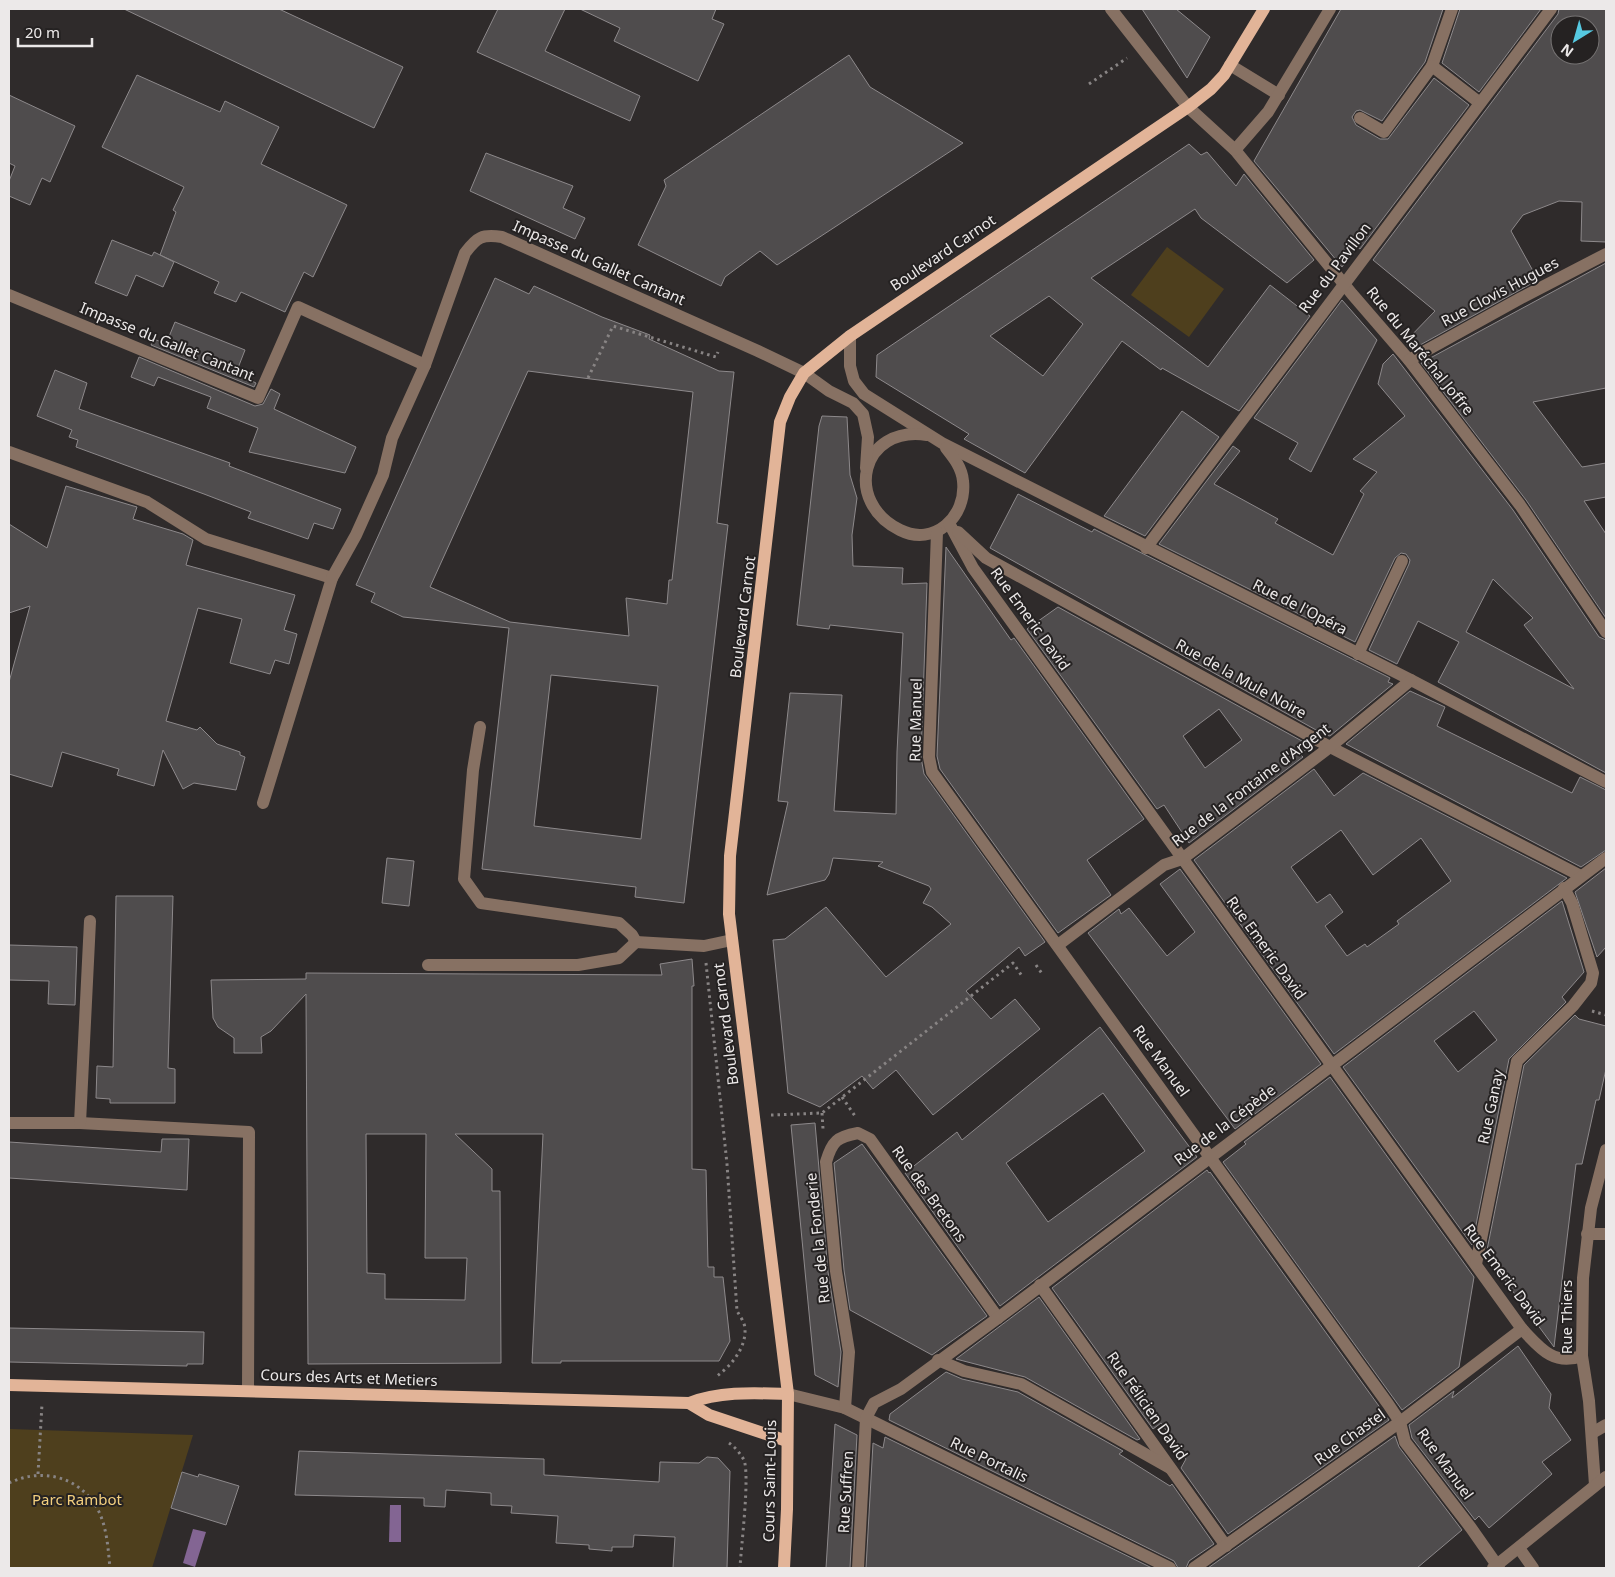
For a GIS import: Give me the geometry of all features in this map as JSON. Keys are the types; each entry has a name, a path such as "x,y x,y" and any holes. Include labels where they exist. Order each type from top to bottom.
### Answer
{"main road":[{"name":"Boulevard Carnot","path":"788,1394 729,914 730,856 780,422 790,397 804,373 850,336 1188,107 1211,89 1230,65 1264,9"},
{"name":"Cours des Arts et Metiers","path":"9,1385 688,1403 709,1396 735,1393 788,1394"},
{"name":"Cours Saint-Louis","path":"784,1568 787,1509 788,1394"},
{"name":"Cours des Arts et Metiers","path":"688,1403 709,1415 787,1441"}],"street":[{"name":"Rue du Maréchal Joffre","path":"1111,9 1188,107 1235,150 1344,284 1410,360 1520,505 1606,632"},
{"path":"1235,150 1262,122 1330,9"},
{"path":"1360,118 1384,132 1432,66 1452,9"},
{"name":"Rue du Pavillon","path":"1146,548 1551,9"},
{"path":"1230,65 1279,95"},
{"path":"1432,66 1480,103"},
{"name":"Impasse du Gallet Cantant","path":"263,803 332,578 356,535 383,475 392,438 425,365 465,253 475,239 489,235 502,237 804,373 829,391 853,403 863,414 868,438 866,468"},
{"name":"Rue Clovis Hugues","path":"1410,360 1521,298 1606,254"},
{"name":"Impasse du Gallet Cantant","path":"9,295 258,398 298,307 425,365"},
{"path":"850,336 850,366 854,381 864,394 942,443 958,464 963,481 963,498 956,515 937,532 926,535 914,535 887,522 876,511 869,496 865,480 866,468 883,443 897,436 914,433 930,436"},
{"name":"Rue de l'Opéra","path":"942,443 979,464 1411,680 1606,782"},
{"path":"9,452 147,502 206,539 332,578"},
{"name":"Rue de la Mule Noire","path":"949,523 986,558 1330,747 1581,876"},
{"name":"Rue Emeric David","path":"949,523 974,568 1330,1065 1522,1329 1543,1350 1559,1359 1570,1361 1582,1356"},
{"name":"Rue Manuel","path":"937,532 929,757 932,772 1400,1422 1405,1442 1472,1528 1496,1568"},
{"path":"1358,654 1402,560"},
{"name":"Rue de la Fontaine d'Argent","path":"1058,946 1164,865 1182,859 1330,747 1411,680"},
{"path":"480,728 473,770 464,878 481,902 619,923 632,934 636,942"},
{"name":"Rue de la Cépède","path":"866,1418 874,1403 901,1389 938,1360 998,1318 1040,1284 1606,858"},
{"name":"Rue Ganay","path":"1476,1264 1517,1061 1572,1008 1590,983 1593,973 1572,903 1564,888"},
{"path":"80,1123 90,920"},
{"path":"428,965 578,965 619,958 636,942 704,946 732,940"},
{"path":"9,1124 80,1123 249,1132 248,1391"},
{"name":"Rue des Bretons","path":"826,1162 830,1147 841,1136 858,1133 870,1139 998,1318"},
{"name":"Rue Thiers","path":"1595,1485 1592,1433 1582,1356 1583,1278 1587,1234 1606,1150"},
{"name":"Rue de la Fonderie","path":"826,1162 836,1271 849,1352 845,1408"},
{"path":"1587,1234 1606,1234"},
{"name":"Rue Félicien David","path":"1040,1284 1226,1546"},
{"name":"Rue Chastel","path":"1194,1568 1400,1422 1522,1329"},
{"path":"938,1360 964,1371 1021,1384 1144,1456 1172,1469"},
{"name":"Rue Portalis","path":"788,1394 845,1408 1170,1568"},
{"name":"Rue Suffren","path":"858,1568 866,1418"},
{"path":"1592,1433 1606,1425"},
{"path":"1496,1568 1606,1477"},
{"path":"1519,1548 1533,1568"}],"path":[{"path":"1089,84 1142,48"},
{"path":"588,378 613,326 716,357 723,337"},
{"path":"704,946 727,1164 738,1311 745,1327 744,1338 734,1360 710,1381"},
{"path":"785,1115 822,1113 1013,963 1022,976"},
{"path":"1036,965 1043,975"},
{"path":"38,1474 43,1386"},
{"path":"725,1440 737,1449 744,1461 746,1478 740,1568"},
{"path":"9,1483 38,1474 65,1479 80,1490 96,1507 107,1536 110,1568"}],"green space":[{"path":"1167,247 1224,289 1189,337 1131,295"},
{"name":"Parc Rambot","path":"9,1429 193,1435 152,1568 9,1568"}],"shaded area":[{"path":"390,1505 401,1505 401,1542 389,1542"},
{"path":"193,1529 206,1532 195,1567 183,1563"}],"building":[{"path":"124,9 279,9 403,67 374,128"},
{"path":"498,9 565,9 545,51 640,96 630,121 477,52"},
{"path":"580,9 716,9 712,19 724,24 698,81 614,41 620,28"},
{"path":"1142,9 1176,9 1210,37 1187,78"},
{"path":"1341,9 1443,9 1425,62 1382,121 1360,110 1356,111 1352,117 1356,125 1380,139 1388,139 1434,78 1469,105 1360,249 1357,247 1342,267 1254,161"},
{"path":"1460,9 1541,9 1479,92 1442,63"},
{"path":"1559,9 1606,9 1606,242 1581,241 1582,202 1559,201 1523,215 1511,231 1538,280 1411,350 1405,342 1435,311 1373,260 1550,25 1550,65 1600,65 1600,15 1557,15"},
{"path":"849,55 870,87 963,143 777,265 760,251 725,277 721,286 638,245 666,186 664,180"},
{"path":"137,75 220,112 225,101 279,127 261,164 347,205 313,277 304,272 285,312 241,292 236,302 214,293 219,282 160,255 176,212 173,210 184,187 102,147"},
{"path":"9,95 75,126 50,182 42,178 30,205 9,196 9,181 15,166 9,163"},
{"path":"1189,144 1201,155 1207,152 1236,186 1244,174 1314,260 1287,283 1201,218 1195,209 1091,278 1208,367 1270,285 1310,316 1239,411 1162,368 1161,370 1122,341 1025,473 964,439 969,434 876,377 877,355","holes":["1049,296 1083,324 1043,376 990,336"]},
{"path":"486,153 573,186 563,208 585,218 575,239 470,191"},
{"path":"112,240 152,256 154,252 174,262 163,287 136,275 127,296 95,283"},
{"path":"1606,263 1606,388 1533,402 1582,467 1606,463 1606,497 1584,501 1606,534 1606,618 1526,500 1421,363"},
{"path":"495,278 529,294 534,286 602,317 650,335 649,339 719,371 734,372 717,523 728,525 684,903 635,897 636,887 482,869 509,628 403,617 371,602 375,593 356,585","holes":["528,371 693,392 672,580 669,580 667,604 626,598 629,636 510,622 430,587","551,675 658,686 641,839 534,826"]},
{"path":"1342,300 1377,340 1311,472 1289,459 1298,443 1254,418"},
{"path":"175,322 245,350 236,373 256,383 254,387 151,345 154,339 166,344"},
{"path":"1393,354 1513,510 1599,637 1606,640 1606,773 1438,682 1459,642 1418,621 1397,664 1369,650 1409,564 1410,560 1406,554 1401,553 1395,558 1355,642 1159,544 1233,446 1240,451 1214,484 1278,519 1275,523 1333,555 1364,494 1360,491 1377,472 1353,459 1405,416 1378,384 1383,364","holes":["1493,579 1533,618 1524,625 1574,689 1466,632"]},
{"path":"139,357 255,406 263,404 271,389 280,394 274,409 356,447 345,473 249,452 258,428 207,408 211,397 158,377 154,386 131,377"},
{"path":"55,370 87,383 79,409 230,463 229,466 341,509 333,529 314,523 308,539 248,518 251,512 76,447 78,440 69,437 72,430 37,416"},
{"path":"1182,411 1219,437 1145,536 1104,516"},
{"path":"822,416 847,417 850,475 857,498 852,535 853,566 903,568 902,584 927,583 921,757 924,774 1045,942 1025,956 1019,947 966,991 991,1019 1015,999 1040,1029 933,1115 896,1070 873,1089 862,1076 820,1107 788,1093 773,940 785,939 826,907 886,977 951,924 932,907 923,903 931,889 929,886 878,866 883,862 833,858 829,874 825,880 767,895 788,802 778,801 790,693 842,695 834,811 896,814 903,633 830,625 829,629 797,625 819,426"},
{"path":"66,486 137,507 133,519 183,534 193,540 186,565 295,595 284,630 297,634 289,664 275,660 270,674 230,663 242,619 198,608 166,721 197,730 200,727 217,744 240,752 240,755 245,757 236,790 194,783 183,789 163,750 154,786 117,775 119,769 62,752 52,787 9,774 9,682 30,606 9,613 9,524 47,548"},
{"path":"1018,494 1092,532 1094,529 1390,678 1388,682 1393,684 1330,736 1325,735 990,548"},
{"path":"946,547 1011,640 1014,638 1144,819 1087,860 1111,895 1058,933 940,769 937,756"},
{"path":"1058,607 1311,746 1300,754 1303,757 1189,843 1164,805 1157,809 1027,629","holes":["1219,709 1242,740 1205,768 1183,736"]},
{"path":"1410,691 1445,707 1437,726 1572,793 1580,777 1606,790 1606,850 1581,867 1346,744"},
{"path":"1314,769 1334,796 1363,773 1567,878 1334,1054 1194,860","holes":["1341,830 1373,875 1421,838 1451,881 1397,921 1399,924 1367,947 1365,944 1347,956 1325,926 1343,912 1330,894 1317,903 1291,867"]},
{"path":"387,858 414,861 409,906 382,903"},
{"path":"1606,868 1606,947 1597,957 1575,892"},
{"path":"1180,869 1321,1064 1235,1129 1088,933 1119,909 1121,914 1129,908 1167,956 1195,932 1160,884"},
{"path":"116,896 173,896 168,1068 175,1069 175,1103 110,1103 110,1099 96,1098 97,1066 113,1067"},
{"path":"1562,901 1584,972 1562,997 1566,1002 1509,1059 1472,1245 1343,1067","holes":["1474,1011 1497,1040 1458,1072 1434,1041"]},
{"path":"9,945 77,947 75,1005 48,1004 49,981 9,980"},
{"path":"692,959 694,986 692,986 692,1169 706,1170 708,1267 714,1267 714,1277 723,1277 730,1341 719,1361 561,1361 561,1363 532,1363 543,1134 455,1134 492,1169 492,1191 500,1191 501,1363 308,1364 306,994 271,1031 261,1037 262,1053 234,1053 234,1038 218,1027 213,1018 211,980 306,979 306,973 662,975 660,964","holes":["366,1134 426,1134 425,1258 467,1258 465,1300 385,1299 385,1274 367,1273"]},
{"path":"1575,1015 1579,1019 1606,1026 1606,1069 1599,1100 1596,1100 1582,1164 1576,1164 1554,1347 1486,1255 1524,1065"},
{"path":"1100,1027 1197,1157 1000,1306 905,1173 957,1132 962,1140","holes":["1103,1093 1145,1151 1048,1222 1006,1163"]},
{"path":"1330,1077 1474,1277 1459,1367 1402,1410 1223,1162 1246,1144 1244,1142"},
{"path":"815,1123 828,1272 841,1352 838,1387 815,1375 791,1125"},
{"path":"162,1139 189,1139 187,1190 9,1178 9,1142 161,1152"},
{"path":"862,1144 987,1316 932,1355 850,1310 844,1270 834,1163"},
{"path":"1207,1170 1389,1420 1228,1534 1181,1468 1186,1459 1161,1423 1153,1429 1052,1288"},
{"path":"1039,1297 1140,1439 1137,1440 1025,1377 956,1359"},
{"path":"9,1328 204,1332 203,1364 187,1364 187,1366 9,1362"},
{"path":"1518,1346 1551,1394 1549,1408 1571,1440 1542,1462 1552,1474 1489,1528 1479,1516 1475,1520 1412,1438 1409,1425 1454,1391 1452,1398"},
{"path":"946,1372 962,1379 1018,1392 1123,1451 1119,1454 1170,1486 1172,1484 1214,1544 1189,1561 1186,1568 1178,1568 1174,1561 889,1420 890,1414"},
{"path":"835,1424 857,1435 850,1568 826,1568"},
{"path":"1395,1436 1399,1447 1462,1530 1417,1568 1208,1568"},
{"path":"885,1437 1152,1568 866,1568 873,1443 883,1448"},
{"path":"299,1451 544,1459 544,1475 659,1482 660,1462 699,1463 707,1457 718,1458 730,1471 727,1568 673,1568 675,1537 634,1535 633,1547 612,1547 612,1551 589,1549 589,1545 556,1543 558,1516 511,1513 512,1506 491,1505 491,1493 446,1490 445,1507 424,1506 424,1498 295,1495"},
{"path":"182,1472 198,1477 199,1474 239,1486 226,1525 171,1508"}]}
